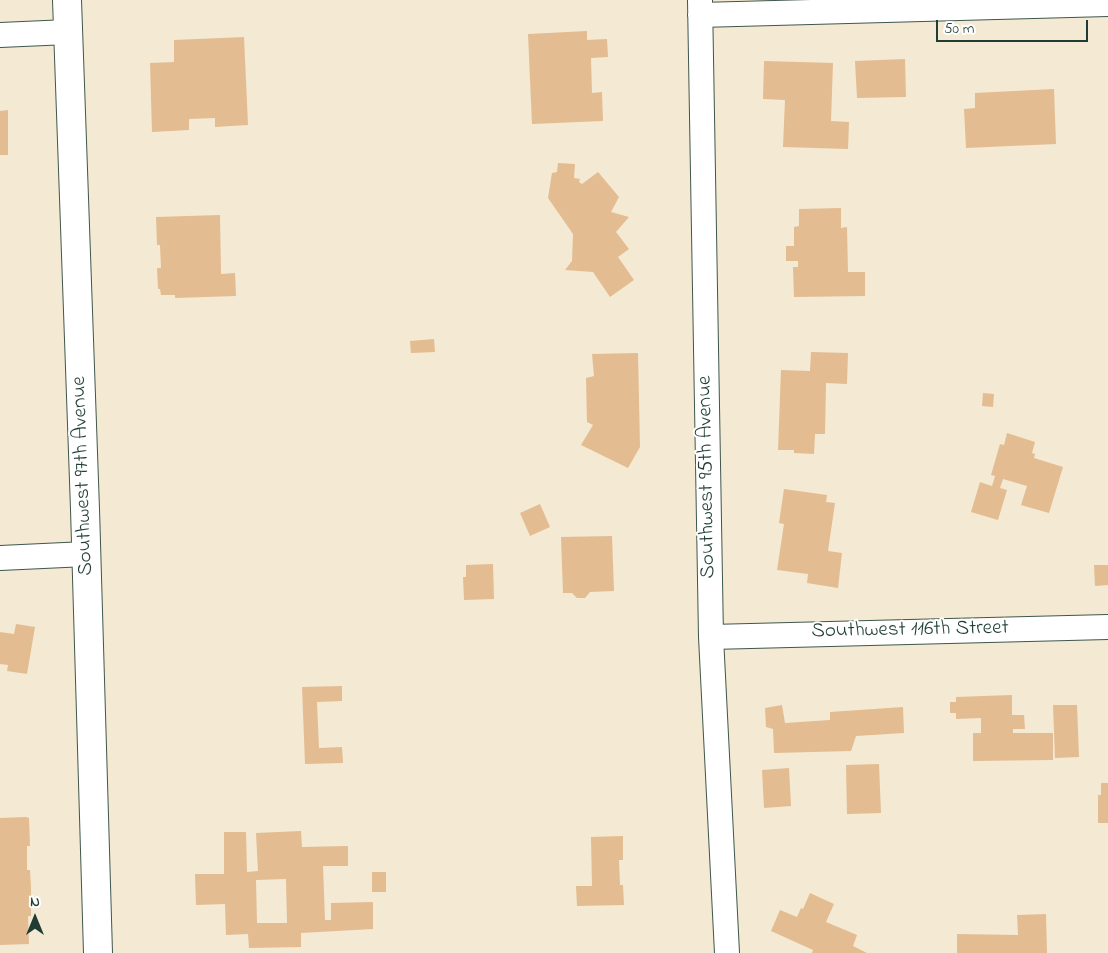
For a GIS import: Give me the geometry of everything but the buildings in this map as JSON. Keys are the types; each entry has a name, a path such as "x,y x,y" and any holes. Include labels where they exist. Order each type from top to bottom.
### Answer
{"street":[{"name":"Southwest 97th Avenue","path":"67,0 98,953"},
{"path":"700,7 1108,4"},
{"name":"Southwest 95th Avenue","path":"700,7 711,637 728,953"},
{"path":"0,35 68,32"},
{"path":"0,558 86,554"},
{"name":"Southwest 116th Street","path":"711,637 1108,627"}]}
